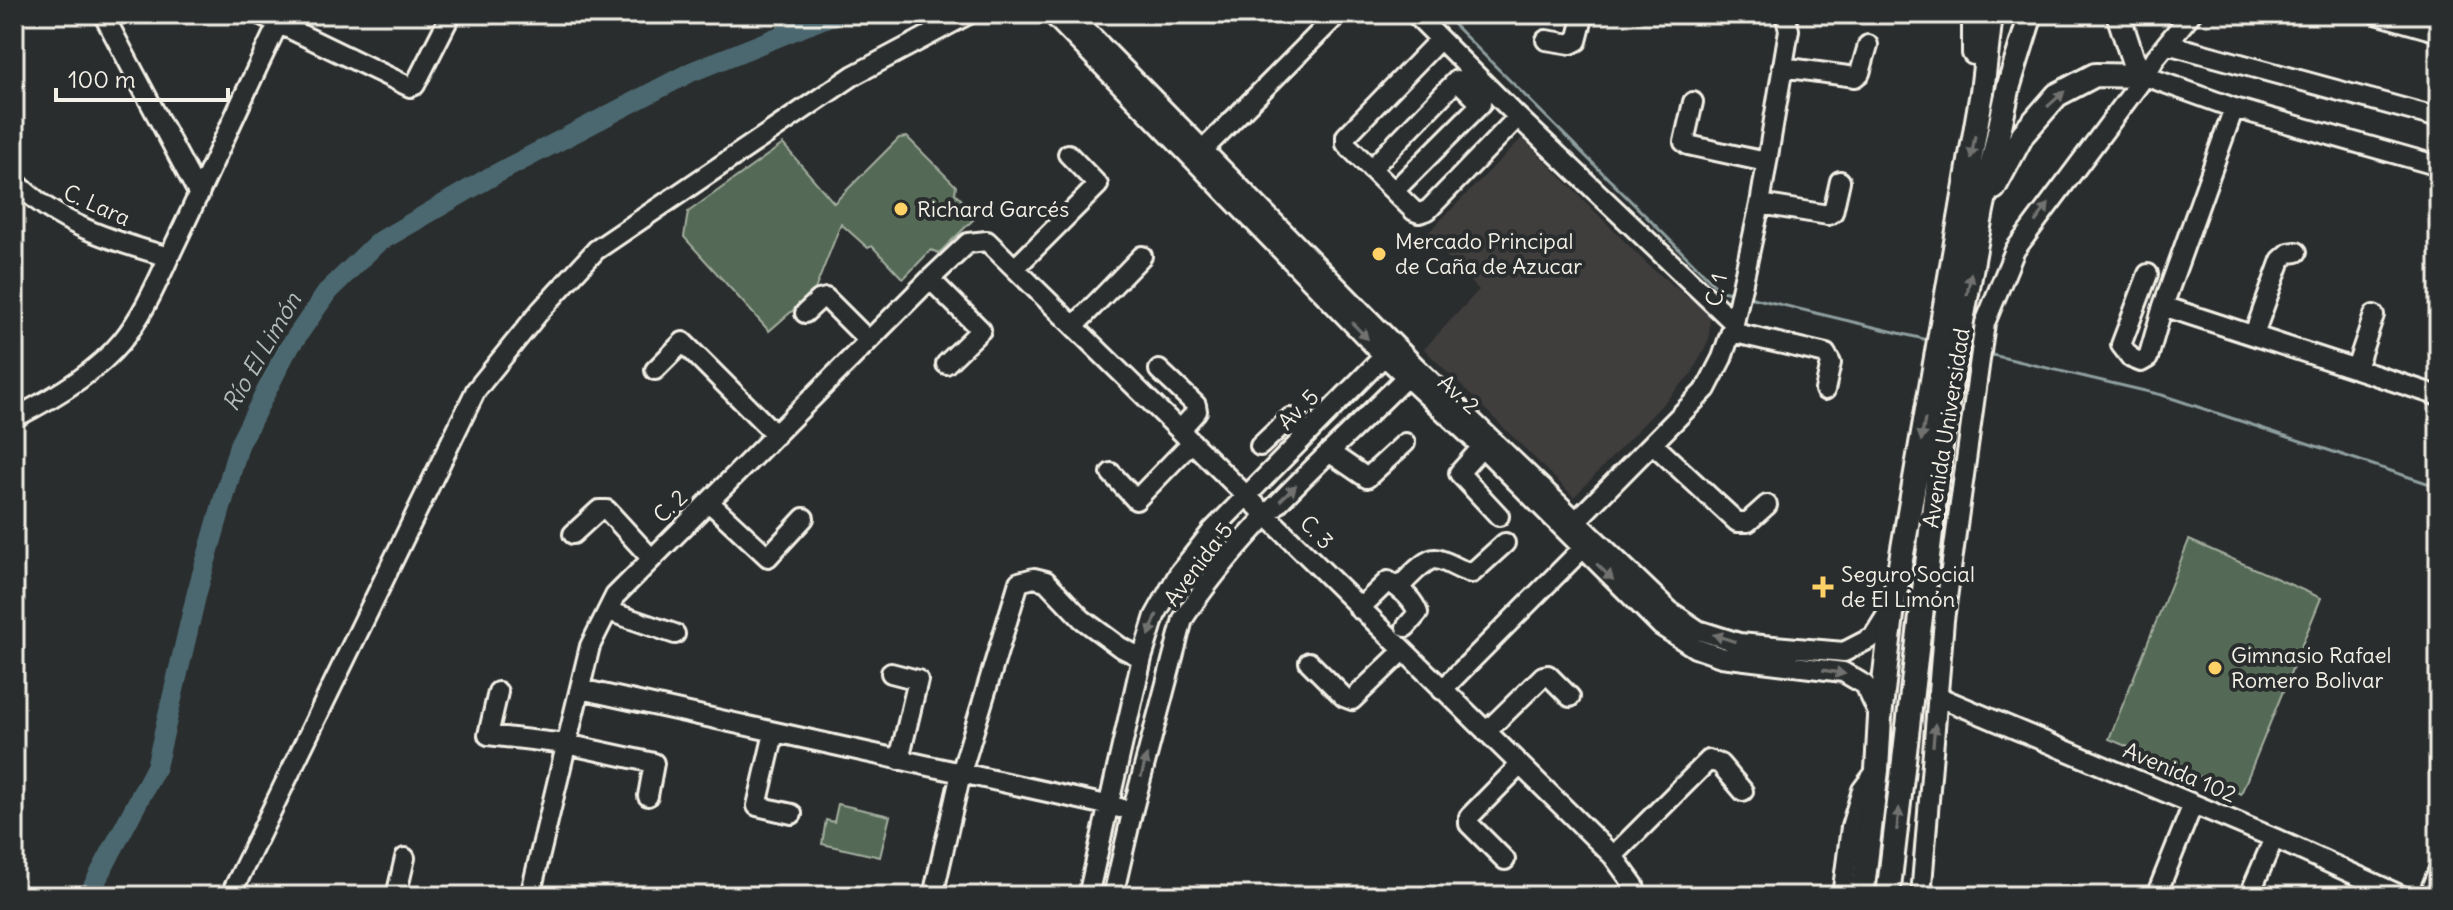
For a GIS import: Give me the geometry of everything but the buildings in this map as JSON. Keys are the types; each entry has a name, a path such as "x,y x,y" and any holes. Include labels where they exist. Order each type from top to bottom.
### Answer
{"main road":[{"path":"1974,14 1974,69 1982,92"},
{"name":"Avenida Universidad","path":"1862,896 1893,606 1982,92 1991,14"},
{"name":"Avenida Universidad","path":"1888,896 1944,421 1982,210 2009,85 2031,14"},
{"path":"2118,14 2133,60 2145,76"},
{"path":"1982,210 2023,134 2057,95 2095,75 2145,76"}],"street":[{"path":"103,14 199,195"},
{"path":"259,14 281,18 410,87 415,85 451,14"},
{"path":"230,896 476,390 541,310 596,250 854,75 969,14"},
{"name":"Av. 2","path":"1052,14 1199,154 1482,447 1661,626 1695,648 1721,657 1843,672 1865,685 1880,717"},
{"name":"Av. 2","path":"1070,14 1384,356 1410,372 1576,521 1670,611 1698,630 1739,643 1844,652 1873,637 1893,606"},
{"path":"1199,154 1338,14"},
{"path":"1415,14 1733,327 1826,354 1831,363 1825,390"},
{"path":"1546,40 1571,44 1577,41 1584,14"},
{"name":"C. 1","path":"1576,521 1706,389 1722,358 1733,327 1760,204 1789,30 1785,14"},
{"name":"Avenida Universidad","path":"1921,896 1944,620 1985,323 2015,250 2191,14"},
{"path":"2379,14 2439,32"},
{"path":"14,418 53,397 122,342 169,257 281,18"},
{"path":"2420,28 2439,39"},
{"path":"1440,39 1346,136 1346,144 1419,213 1428,210 1518,117"},
{"path":"2167,44 2439,118"},
{"path":"1782,67 1855,77 1860,73 1868,45"},
{"path":"2145,76 2234,108 2439,166"},
{"path":"1371,169 1457,80 1481,104 1394,191"},
{"path":"1693,102 1684,142 1766,162"},
{"path":"2148,274 2121,345 2131,358 2141,362 2148,358 2163,306 2234,108"},
{"path":"1015,268 1098,185 1068,154"},
{"name":"C. Lara","path":"14,180 32,199 65,220 128,246 169,257"},
{"path":"1760,204 1828,215 1833,212 1840,181"},
{"name":"C. 3","path":"987,241 1613,856 1634,885 1637,896"},
{"name":"C. 2","path":"530,896 590,646 615,596 930,279 968,243 987,241"},
{"path":"2254,334 2281,260 2289,253 2297,252"},
{"path":"1074,326 1142,256"},
{"path":"930,279 981,330 946,364"},
{"path":"805,313 819,300 826,298 868,340"},
{"path":"2163,306 2439,396"},
{"path":"2356,368 2374,315"},
{"path":"655,370 683,342 776,435"},
{"name":"Av. 5","path":"1247,495 1384,356"},
{"path":"1111,473 1136,500 1186,436 1197,411 1196,405 1159,370"},
{"name":"Avenida 5","path":"1113,896 1183,619 1200,593 1267,514 1410,372"},
{"path":"1260,446 1290,418 1305,436"},
{"path":"1329,452 1367,478 1405,443"},
{"path":"1653,444 1737,522 1748,522 1767,505"},
{"path":"1482,447 1459,473 1499,516"},
{"name":"Avenida 5","path":"1088,896 1142,658 1155,616 1179,573 1212,531 1247,495"},
{"path":"709,502 768,557 804,518"},
{"path":"573,534 599,510 607,510 651,558"},
{"path":"1399,588 1428,560 1435,558 1472,573 1505,543"},
{"path":"1442,690 1582,549"},
{"path":"1925,573 1944,620"},
{"path":"936,896 933,896 961,773 1019,582 1034,578 1046,581 1082,619 1120,647 1142,658"},
{"path":"1359,609 1388,581 1399,588 1418,613 1406,627"},
{"path":"608,611 675,634"},
{"path":"1309,662 1344,697 1352,700 1402,652"},
{"path":"891,673 918,680 899,760"},
{"path":"1486,732 1543,676 1548,675 1570,697"},
{"path":"580,689 1109,808 1133,809"},
{"path":"498,692 488,735 566,744 654,763 648,796"},
{"name":"Avenida 102","path":"1937,696 2274,838 2402,896"},
{"path":"774,733 757,806 792,814"},
{"path":"1613,856 1709,760 1720,764 1743,791"},
{"path":"1505,860 1469,824 1469,817 1520,765"},
{"name":"Avenida Universidad","path":"1842,896 1855,815 1862,790 1877,770"},
{"path":"2156,896 2193,804"},
{"path":"2249,896 2274,838"},
{"path":"396,896 405,858"},
{"path":"2428,896 2439,869"}],"shaded area":[{"path":"1522,138 1649,266 1710,315 1709,339 1692,373 1574,497 1424,349 1479,290 1426,235"}],"green space":[{"path":"907,137 956,186 955,193 977,216 939,253 931,250 903,279 872,246 868,248 841,224 814,292 769,331 684,237 688,212 783,144 834,203 899,138"},
{"name":"Gimnasio Rafael Romero Bolivar","path":"2189,540 2321,598 2241,794 2109,739"},
{"path":"838,804 890,816 880,857 822,844 826,820 834,822"}],"waterway":[{"name":"Río El Limón","path":"88,896 156,767 197,592 239,445 286,352 328,291 377,243 492,176 691,72 835,14"},
{"path":"1443,14 1721,291 1731,293"},
{"path":"1749,297 1928,340"},
{"path":"1988,354 2162,395 2439,487"}],"place":[{"name":"Richard Garcés","path":"901,209"},
{"name":"Mercado Principal de Caña de Azucar","path":"1379,254"},
{"name":"Seguro Social de El Limón","path":"1823,587"},
{"name":"Gimnasio Rafael Romero Bolivar","path":"2215,668"}]}
